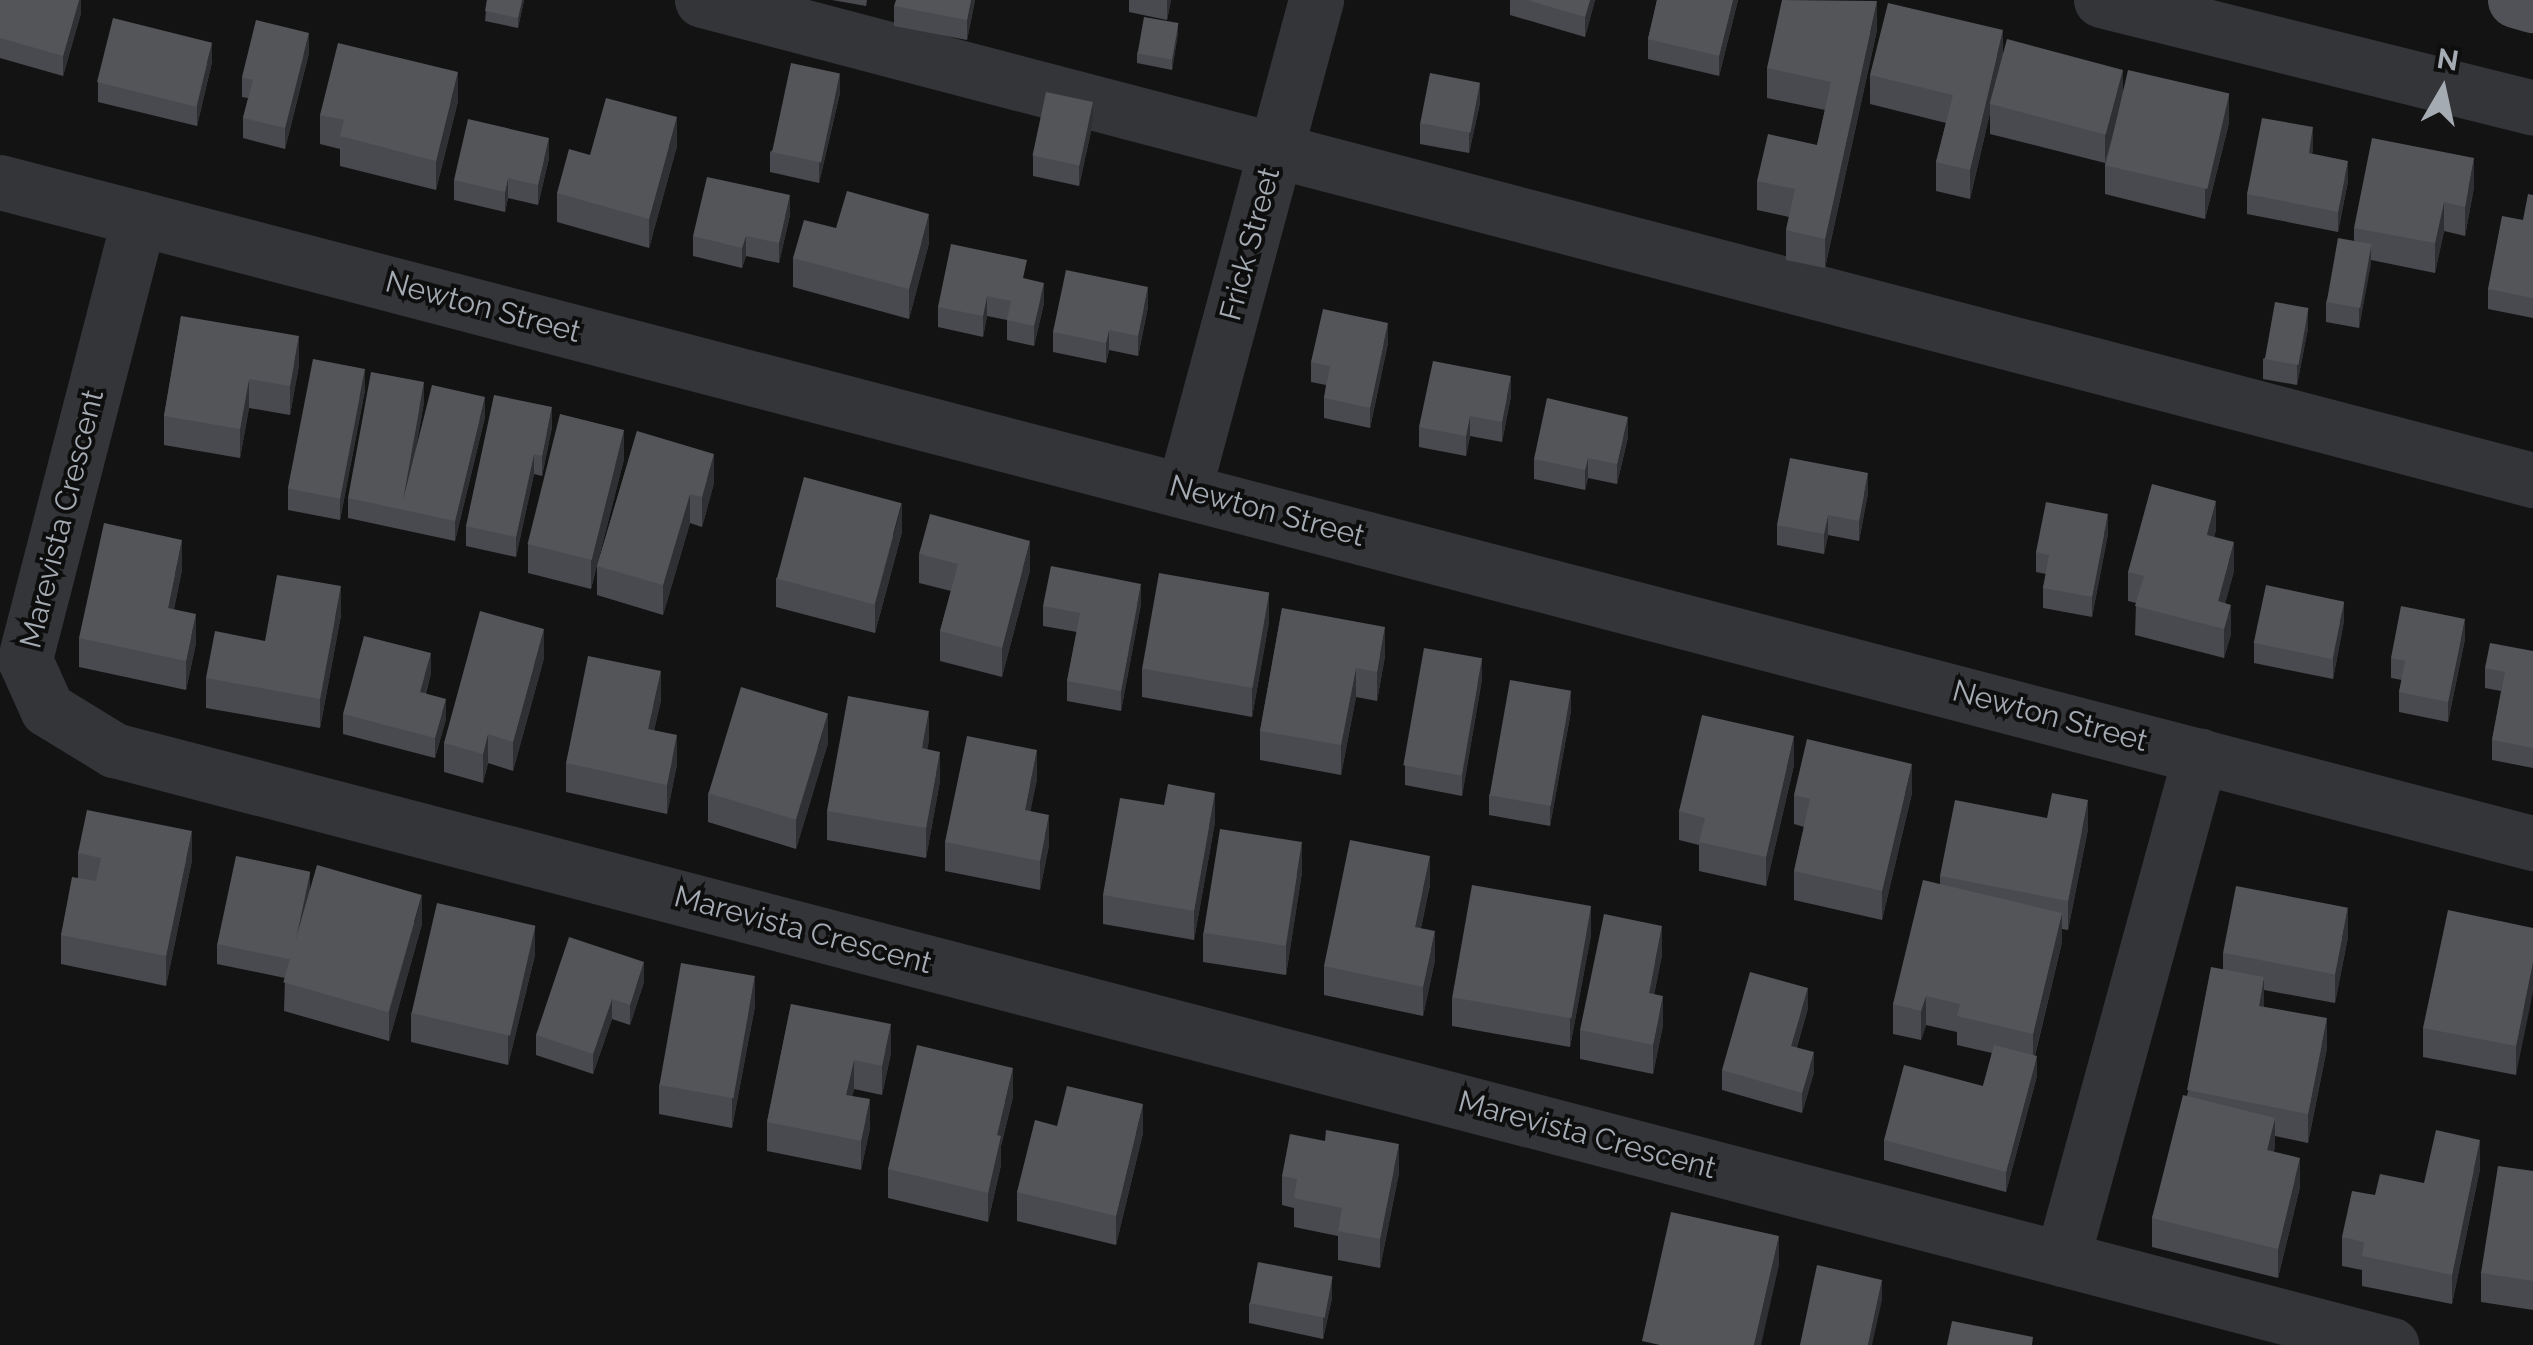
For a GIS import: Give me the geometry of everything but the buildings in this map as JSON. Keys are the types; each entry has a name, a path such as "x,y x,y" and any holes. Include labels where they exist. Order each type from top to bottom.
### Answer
{"main road":[{"path":"2515,0 2533,5"}],"street":[{"path":"702,0 2533,480"},
{"name":"Frick Street","path":"1184,489 1316,0"},
{"path":"2101,0 2533,108"},
{"name":"Newton Street","path":"0,182 2533,843"},
{"name":"Marevista Crescent","path":"138,218 26,660 47,709 114,750 2392,1345"},
{"path":"2062,1259 2200,756"}]}
